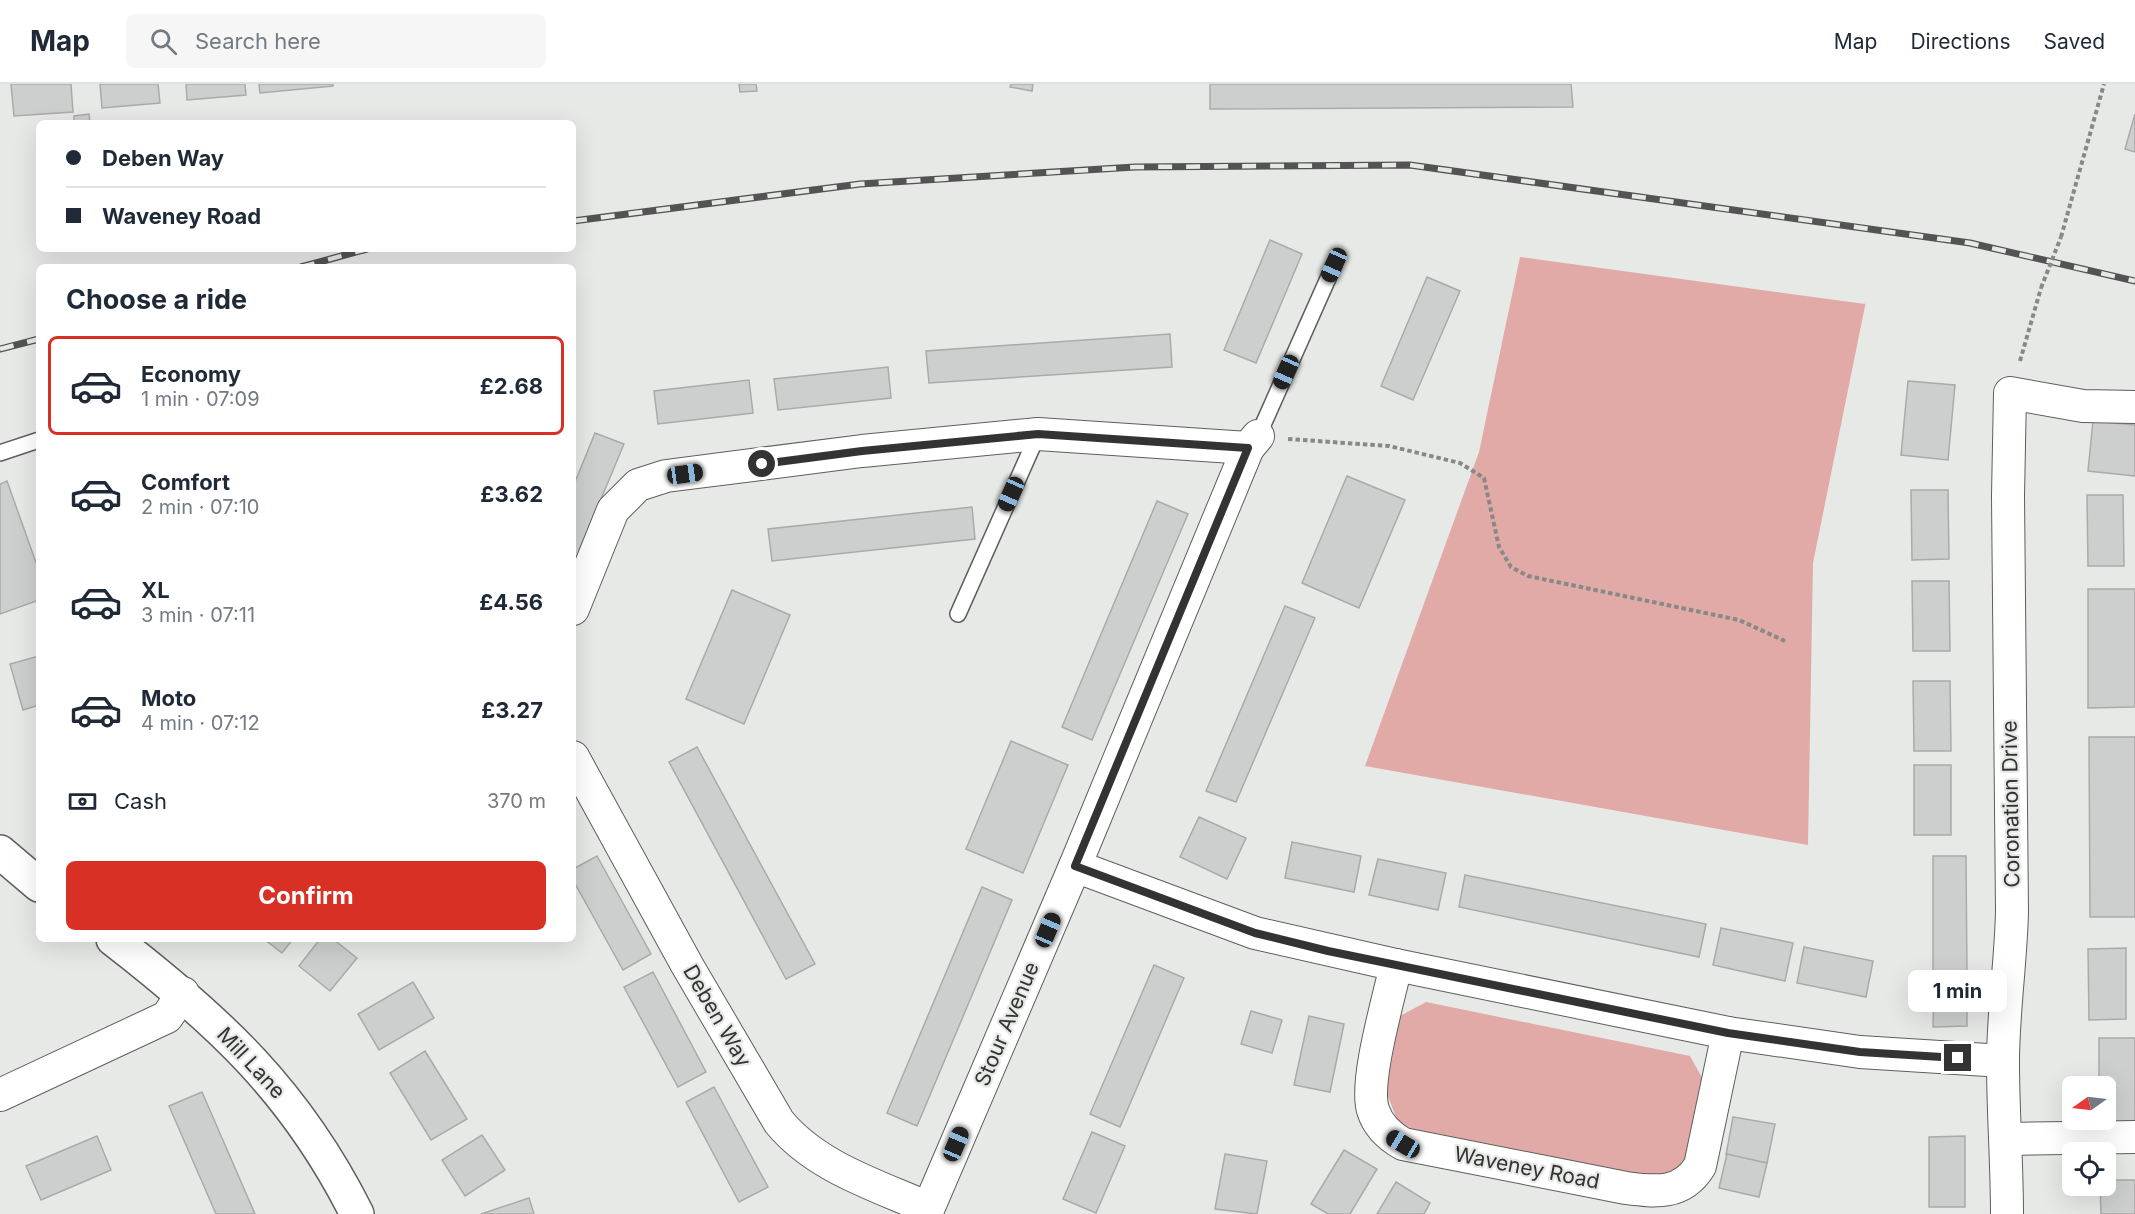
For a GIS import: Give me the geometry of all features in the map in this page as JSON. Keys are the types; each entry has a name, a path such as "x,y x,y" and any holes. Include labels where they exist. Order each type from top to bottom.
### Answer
{"street":[{"path":"2010,393 2083,406 2135,407"},
{"name":"Coronation Drive","path":"2007,1214 2007,1139 2003,1061 2011,965 2012,911 2007,496 2010,393"},
{"path":"576,602 613,510 638,485 666,476 851,452 1038,434 1253,442"},
{"name":"Stour Avenue","path":"927,1211 1253,442"},
{"name":"Deben Way","path":"576,762 687,965 779,1122 798,1142 825,1161 927,1211"},
{"path":"0,852 36,882"},
{"path":"1075,866 1255,933 1396,965 1728,1033 1860,1052 2003,1061"},
{"name":"Mill Lane","path":"117,942 183,993 255,1063 292,1108 328,1160 357,1214"},
{"name":"Waveney Road","path":"1396,965 1372,1078 1371,1099 1377,1120 1392,1137 1403,1144 1626,1188 1653,1192 1672,1190 1688,1181 1700,1166 1728,1033"},
{"path":"0,1095 167,1017 183,993"},
{"path":"2007,1139 2135,1137"}],"lane":[{"path":"1253,442 1334,265"},
{"path":"958,614 1038,434"},
{"path":"0,453 36,441"}],"path":[{"path":"2010,393 2041,288 2061,237 2104,84"},
{"path":"1253,442 1389,446 1460,464 1484,478 1499,547 1511,567 1528,576 1739,620 1785,641"}],"shaded area":[{"path":"1520,257 1865,304 1866,301 1813,563 1808,845 1365,766 1479,452"},
{"path":"1426,1002 1690,1056 1706,1085 1689,1159 1677,1170 1654,1181 1420,1135 1397,1120 1386,1091 1400,1016"}],"building":[{"path":"11,84 71,84 73,112 14,116"},
{"path":"100,84 158,84 160,103 102,108"},
{"path":"186,84 245,84 246,95 187,100"},
{"path":"259,84 333,84 333,86 260,93"},
{"path":"739,84 756,84 757,91 740,92"},
{"path":"1011,84 1033,84 1032,91 1010,87"},
{"path":"1210,84 1571,84 1573,107 1210,109"},
{"path":"89,114 90,120 74,120 74,116"},
{"path":"2135,114 2135,152 2125,149"},
{"path":"1270,240 1302,254 1256,363 1224,350"},
{"path":"1427,277 1460,291 1413,400 1381,386"},
{"path":"1170,334 1172,367 929,383 926,351"},
{"path":"888,367 891,398 778,410 774,379"},
{"path":"749,380 753,413 658,424 654,391"},
{"path":"1908,381 1955,385 1948,460 1901,455"},
{"path":"2093,421 2135,425 2135,476 2088,471"},
{"path":"595,433 624,444 576,559 576,480"},
{"path":"1347,476 1405,500 1359,608 1302,583"},
{"path":"7,481 36,563 36,601 0,614 0,484"},
{"path":"1911,490 1948,490 1949,559 1912,560"},
{"path":"2087,495 2123,495 2124,566 2088,566"},
{"path":"1157,501 1188,514 1092,740 1062,727"},
{"path":"972,507 975,539 772,561 768,529"},
{"path":"1912,581 1949,581 1950,651 1913,651"},
{"path":"2088,589 2135,589 2135,707 2088,708"},
{"path":"732,590 790,615 744,724 686,699"},
{"path":"1285,606 1315,618 1236,802 1206,791"},
{"path":"36,657 36,706 23,710 10,664"},
{"path":"1913,681 1950,681 1951,751 1914,751"},
{"path":"2089,737 2135,737 2135,917 2090,917"},
{"path":"1011,741 1068,765 1023,873 966,849"},
{"path":"697,747 815,964 786,979 669,762"},
{"path":"1914,765 1951,765 1951,835 1914,835"},
{"path":"1199,817 1246,838 1227,879 1180,857"},
{"path":"1292,842 1361,856 1354,892 1285,878"},
{"path":"597,856 651,954 623,970 576,885 576,867"},
{"path":"1933,856 1966,856 1967,976 1933,976"},
{"path":"1378,859 1446,873 1438,910 1369,895"},
{"path":"1465,875 1706,924 1699,957 1459,907"},
{"path":"982,887 1012,900 917,1126 887,1113"},
{"path":"1721,928 1793,943 1785,981 1713,965"},
{"path":"268,942 291,942 282,953"},
{"path":"318,942 337,942 357,958 330,991 299,966"},
{"path":"1804,947 1873,961 1866,997 1797,983"},
{"path":"2126,948 2126,1019 2089,1020 2088,949"},
{"path":"1154,965 1184,978 1120,1127 1090,1114"},
{"path":"653,972 706,1072 678,1087 624,987"},
{"path":"413,982 434,1018 379,1050 358,1014"},
{"path":"1967,990 1967,1026 1933,1027 1934,991"},
{"path":"1251,1011 1282,1020 1272,1053 1241,1044"},
{"path":"1309,1016 1344,1024 1330,1092 1294,1085"},
{"path":"2099,1038 2135,1038 2135,1122 2116,1122 2116,1076 2099,1076"},
{"path":"425,1051 467,1119 431,1140 390,1073"},
{"path":"714,1087 768,1187 739,1202 686,1102"},
{"path":"202,1092 255,1214 216,1214 169,1106"},
{"path":"1733,1117 1775,1124 1767,1163 1726,1155"},
{"path":"1092,1132 1125,1146 1096,1213 1063,1199"},
{"path":"482,1135 505,1170 465,1196 442,1160"},
{"path":"97,1136 111,1170 41,1200 26,1166"},
{"path":"1965,1136 1965,1207 1929,1207 1929,1137"},
{"path":"1344,1150 1377,1169 1350,1214 1328,1214 1311,1204"},
{"path":"1225,1154 1267,1161 1257,1214 1215,1209"},
{"path":"1727,1154 1767,1163 1759,1197 1719,1188"},
{"path":"2116,1180 2135,1180 2135,1214 2101,1214 2100,1196 2116,1196"},
{"path":"1396,1182 1430,1203 1424,1214 1377,1214"},
{"path":"529,1198 534,1214 481,1214"}],"railway":[{"path":"576,221 860,184 1135,167 1410,165 1970,243 2135,281"},
{"path":"312,264 356,252"},
{"path":"0,349 36,340"}],"route":[{"path":"762,464 862,451 1038,434 1248,448 1075,866 1255,933 1328,951 1728,1033 1860,1052 1958,1058"}]}
